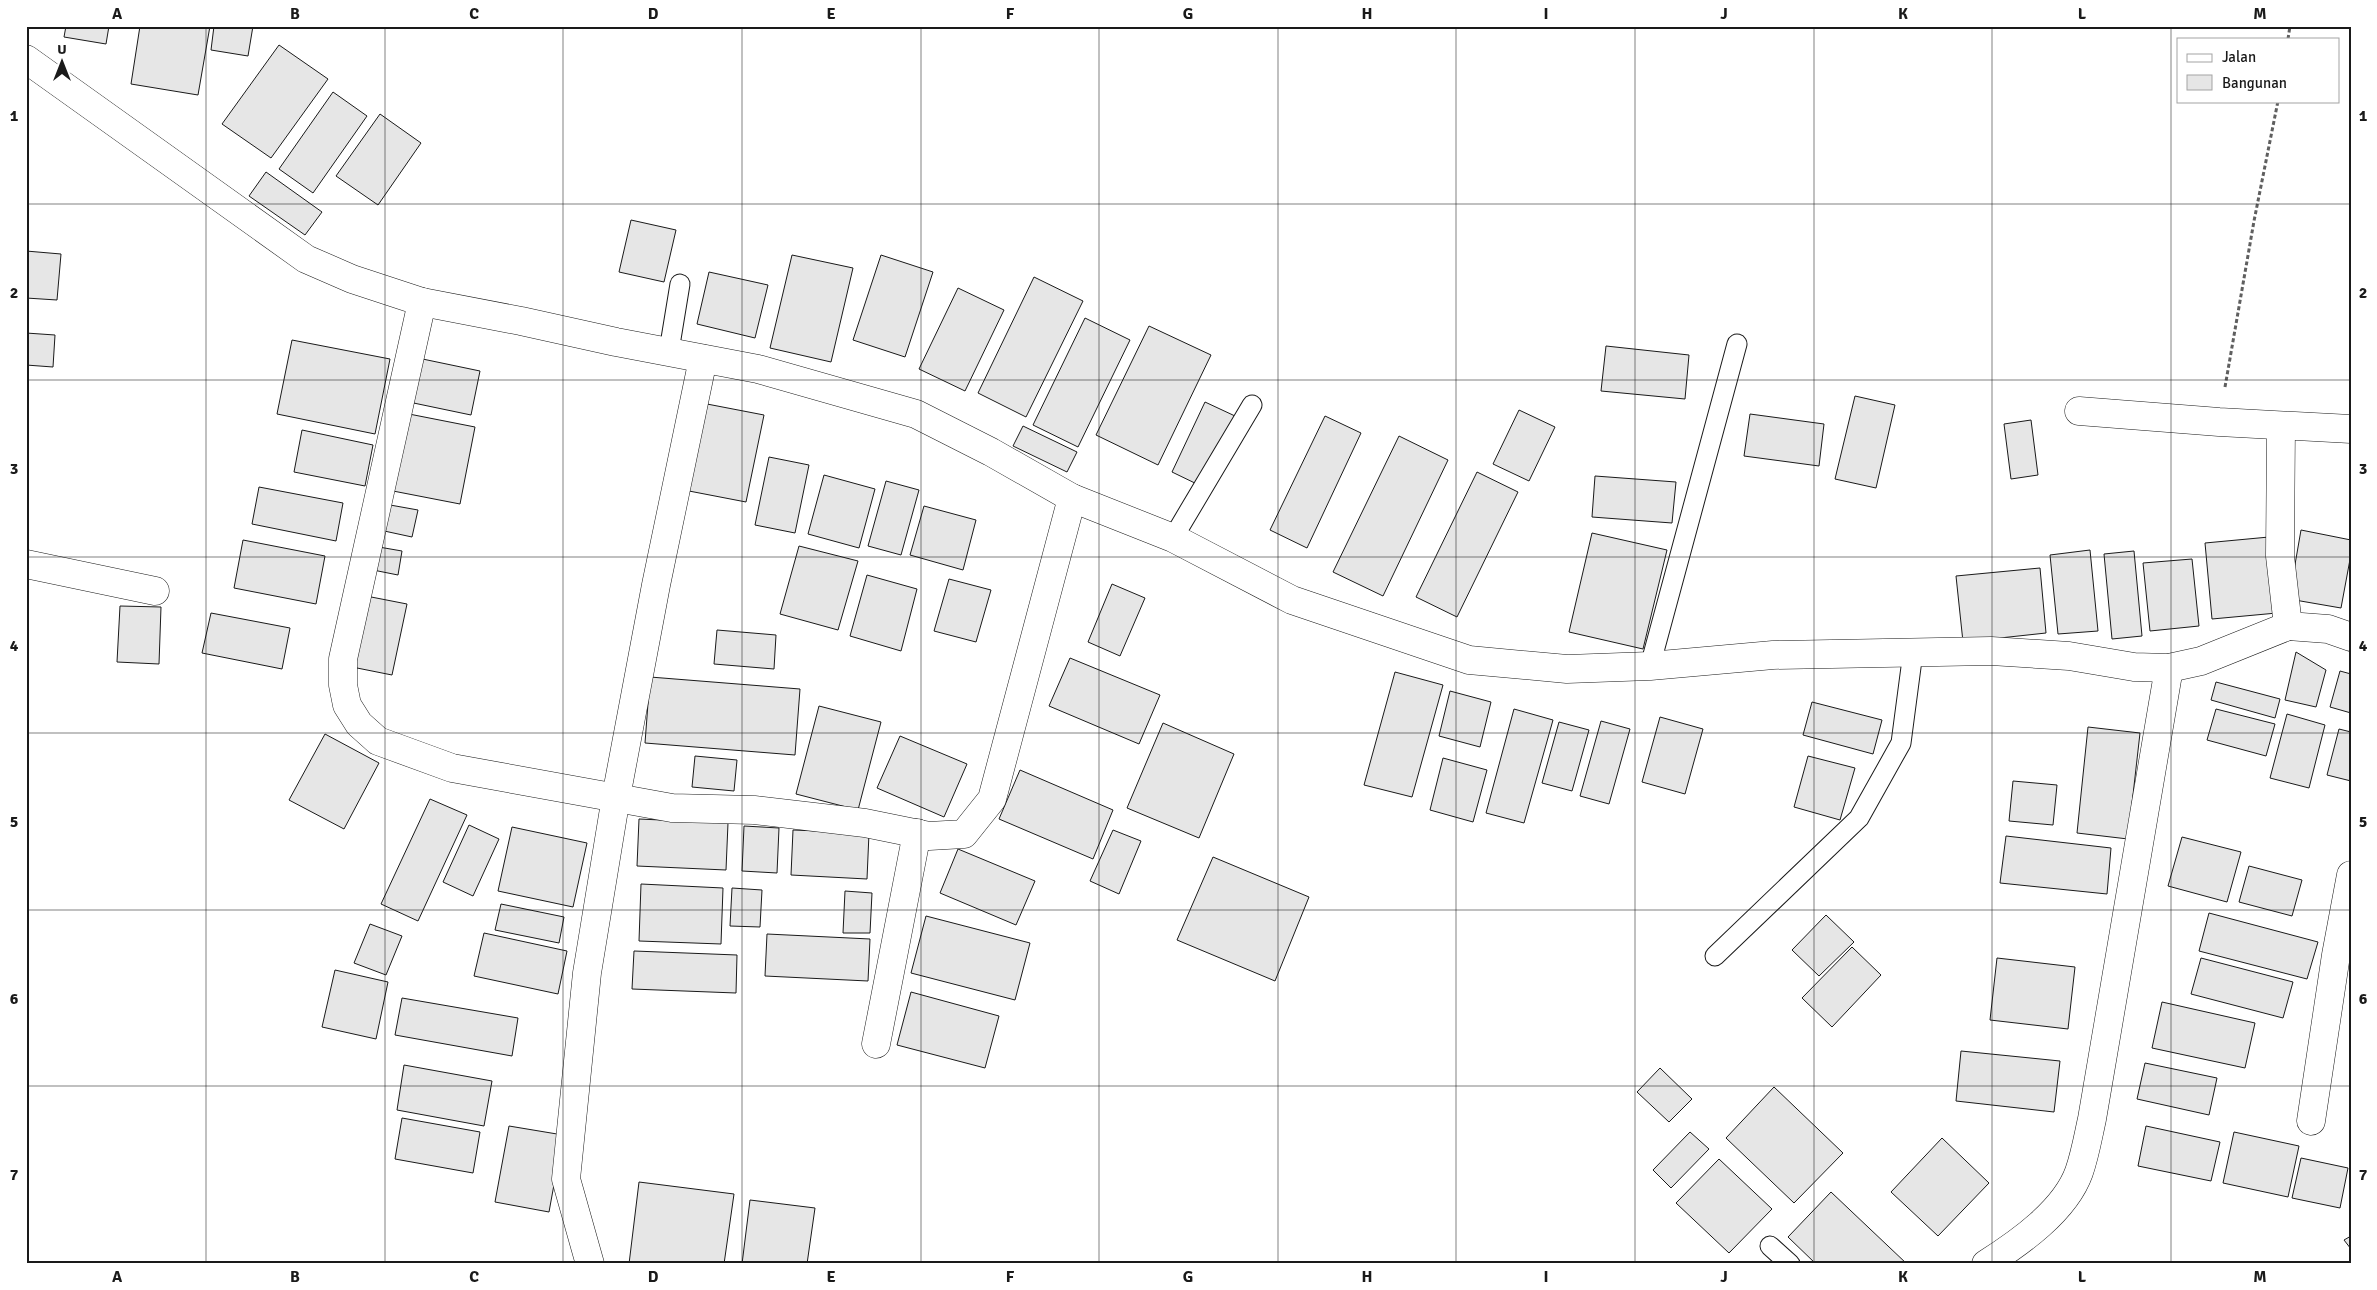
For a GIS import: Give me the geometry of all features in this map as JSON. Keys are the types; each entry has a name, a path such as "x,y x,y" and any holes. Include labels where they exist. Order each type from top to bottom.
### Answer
{"street":[{"path":"26,59 306,259 352,279 422,302 616,342 758,368 916,414 991,452 1072,498 1173,538 1292,600 1468,660 1566,669 1650,666 1773,655 1991,651 2069,656 2134,667 2169,668 2201,661 2288,626 2328,629 2351,637"},
{"path":"422,302 343,659 343,685 347,704 359,724 378,741 452,768 672,808 754,810 864,823 929,836 964,834 992,798 1072,498"},
{"path":"590,1264 566,1179 587,973 616,797 656,585 703,359"},
{"path":"2079,411 2219,422 2351,429"},
{"path":"2281,426 2280,556 2288,626"},
{"path":"26,564 155,591"},
{"path":"1986,1264 2020,1242 2063,1200 2079,1173 2094,1110 2169,668"},
{"path":"876,1044 917,833"},
{"path":"2311,1121 2336,955 2351,875"}],"lane":[{"path":"669,351 680,284"},
{"path":"1650,666 1738,344"},
{"path":"1173,538 1252,404"},
{"path":"1714,956 1859,818 1902,742 1913,652"},
{"path":"1770,1246 1790,1264"}],"path":[{"path":"2219,422 2254,221 2278,102"}],"building":[{"path":"66,26 109,26 106,44 64,37"},
{"path":"140,26 210,26 198,95 131,84"},
{"path":"214,26 253,26 248,56 211,50"},
{"path":"279,45 328,79 271,158 222,124"},
{"path":"333,92 367,116 313,193 279,169"},
{"path":"380,114 421,143 378,205 336,176"},
{"path":"266,172 322,212 305,235 249,196"},
{"path":"631,220 676,230 664,282 619,272"},
{"path":"26,251 61,254 57,300 26,298"},
{"path":"792,255 853,268 831,362 770,348"},
{"path":"881,255 933,272 905,357 853,340"},
{"path":"709,272 768,285 755,338 697,324"},
{"path":"1034,277 1083,301 1026,417 978,393"},
{"path":"958,288 1004,310 965,391 919,369"},
{"path":"1085,318 1130,340 1078,447 1033,425"},
{"path":"1149,326 1211,355 1158,465 1096,435"},
{"path":"26,333 55,335 53,367 26,365"},
{"path":"292,340 390,359 375,434 277,414"},
{"path":"1606,346 1689,355 1685,399 1601,391"},
{"path":"413,357 480,371 471,415 404,401"},
{"path":"1855,396 1895,405 1876,488 1835,479"},
{"path":"1205,402 1235,416 1201,486 1172,472"},
{"path":"707,404 764,415 746,502 689,491"},
{"path":"1519,410 1555,427 1529,481 1493,464"},
{"path":"409,414 475,427 460,504 393,491"},
{"path":"1750,414 1824,424 1819,466 1744,456"},
{"path":"1325,416 1361,433 1307,548 1270,530"},
{"path":"2031,420 2038,475 2011,479 2004,424"},
{"path":"1023,426 1077,452 1067,472 1013,446"},
{"path":"302,430 373,445 365,486 294,472"},
{"path":"1399,436 1448,460 1383,596 1333,572"},
{"path":"769,457 809,465 795,533 755,525"},
{"path":"1477,472 1518,492 1457,617 1416,597"},
{"path":"824,475 875,489 859,548 808,534"},
{"path":"1595,476 1676,482 1672,523 1592,517"},
{"path":"886,481 919,490 901,555 868,546"},
{"path":"259,487 343,503 336,541 252,524"},
{"path":"379,503 418,510 412,537 375,529"},
{"path":"924,506 976,520 963,570 910,555"},
{"path":"2301,530 2351,540 2351,554 2341,608 2289,599"},
{"path":"1592,533 1667,550 1643,649 1569,632"},
{"path":"2269,537 2277,613 2212,619 2205,543"},
{"path":"243,540 325,556 316,604 234,588"},
{"path":"373,546 402,551 398,575 368,569"},
{"path":"799,546 858,561 838,630 780,614"},
{"path":"2090,550 2098,631 2058,634 2050,555"},
{"path":"2134,551 2142,636 2112,639 2104,554"},
{"path":"2192,559 2199,626 2150,631 2143,563"},
{"path":"2040,568 2046,633 1963,642 1956,576"},
{"path":"867,575 917,589 901,651 850,636"},
{"path":"949,579 991,590 976,642 934,631"},
{"path":"1112,584 1145,598 1120,656 1088,642"},
{"path":"361,595 407,604 392,675 347,666"},
{"path":"120,606 161,607 159,664 117,662"},
{"path":"211,613 290,628 282,669 202,653"},
{"path":"717,630 776,635 774,669 714,664"},
{"path":"2296,652 2326,670 2316,707 2285,700"},
{"path":"1070,658 1160,695 1139,744 1049,706"},
{"path":"2340,671 2351,674 2351,713 2330,707"},
{"path":"1395,672 1443,685 1412,797 1364,785"},
{"path":"650,677 800,689 795,755 645,743"},
{"path":"2216,682 2280,699 2275,718 2211,700"},
{"path":"1450,691 1491,702 1480,747 1439,736"},
{"path":"1812,702 1882,720 1873,754 1803,735"},
{"path":"819,706 881,722 858,810 796,794"},
{"path":"1514,709 1553,720 1524,823 1486,813"},
{"path":"2216,709 2275,724 2266,756 2207,740"},
{"path":"2287,714 2325,725 2309,788 2270,778"},
{"path":"1660,717 1703,729 1685,794 1642,782"},
{"path":"1601,721 1630,729 1609,804 1580,796"},
{"path":"1559,722 1589,730 1572,791 1542,783"},
{"path":"1163,723 1234,754 1199,838 1127,808"},
{"path":"2088,727 2140,733 2128,839 2077,833"},
{"path":"2339,729 2351,732 2351,781 2327,775"},
{"path":"325,734 379,763 344,829 289,800"},
{"path":"900,736 967,764 944,817 877,788"},
{"path":"695,756 737,760 734,791 692,787"},
{"path":"1808,756 1855,768 1840,820 1794,807"},
{"path":"1443,758 1487,770 1473,822 1430,810"},
{"path":"1020,770 1113,810 1093,859 999,819"},
{"path":"2013,781 2057,785 2053,825 2009,821"},
{"path":"430,799 467,815 418,921 381,904"},
{"path":"639,819 728,823 726,870 637,866"},
{"path":"469,825 499,839 473,896 443,882"},
{"path":"744,826 779,828 777,873 742,871"},
{"path":"512,827 587,843 573,907 498,891"},
{"path":"793,830 869,833 867,879 791,875"},
{"path":"1113,830 1141,841 1119,894 1090,881"},
{"path":"2006,836 2111,848 2107,894 2000,883"},
{"path":"2182,837 2241,852 2227,902 2168,886"},
{"path":"958,849 1035,881 1016,925 940,893"},
{"path":"1213,857 1309,897 1275,981 1177,940"},
{"path":"2249,866 2302,880 2292,916 2239,902"},
{"path":"641,884 723,888 721,944 639,941"},
{"path":"732,888 762,890 760,927 730,926"},
{"path":"845,891 872,893 870,933 843,933"},
{"path":"501,904 564,917 559,943 495,930"},
{"path":"2209,913 2318,942 2307,979 2199,951"},
{"path":"1826,915 1854,942 1819,976 1792,950"},
{"path":"926,916 1030,943 1015,1000 911,973"},
{"path":"370,924 402,936 386,975 354,963"},
{"path":"484,933 567,951 558,994 474,976"},
{"path":"767,934 870,939 868,981 765,976"},
{"path":"1852,947 1881,975 1832,1027 1802,998"},
{"path":"634,951 737,955 736,993 632,989"},
{"path":"1997,958 2075,967 2068,1029 1990,1020"},
{"path":"2201,958 2293,982 2283,1018 2191,994"},
{"path":"335,970 388,982 376,1039 322,1027"},
{"path":"911,992 999,1016 985,1068 897,1045"},
{"path":"402,998 518,1018 512,1056 395,1035"},
{"path":"2162,1002 2255,1023 2245,1068 2152,1048"},
{"path":"1961,1051 2060,1061 2054,1112 1956,1101"},
{"path":"2145,1063 2217,1078 2209,1115 2137,1099"},
{"path":"404,1065 492,1081 484,1126 397,1110"},
{"path":"1660,1068 1692,1099 1669,1122 1637,1092"},
{"path":"1774,1087 1843,1153 1794,1203 1726,1138"},
{"path":"402,1118 480,1132 473,1173 395,1159"},
{"path":"509,1126 563,1135 549,1212 495,1202"},
{"path":"2146,1126 2220,1142 2211,1181 2138,1166"},
{"path":"1690,1132 1709,1149 1671,1188 1653,1170"},
{"path":"2234,1132 2299,1146 2288,1197 2223,1183"},
{"path":"1942,1138 1989,1183 1938,1236 1891,1192"},
{"path":"2301,1158 2348,1168 2340,1208 2292,1198"},
{"path":"1719,1159 1772,1209 1729,1253 1676,1203"},
{"path":"639,1182 734,1194 724,1264 629,1264"},
{"path":"1831,1192 1907,1264 1816,1264 1788,1237"},
{"path":"750,1200 815,1208 807,1264 742,1264"},
{"path":"2351,1236 2351,1249 2344,1240"}]}
